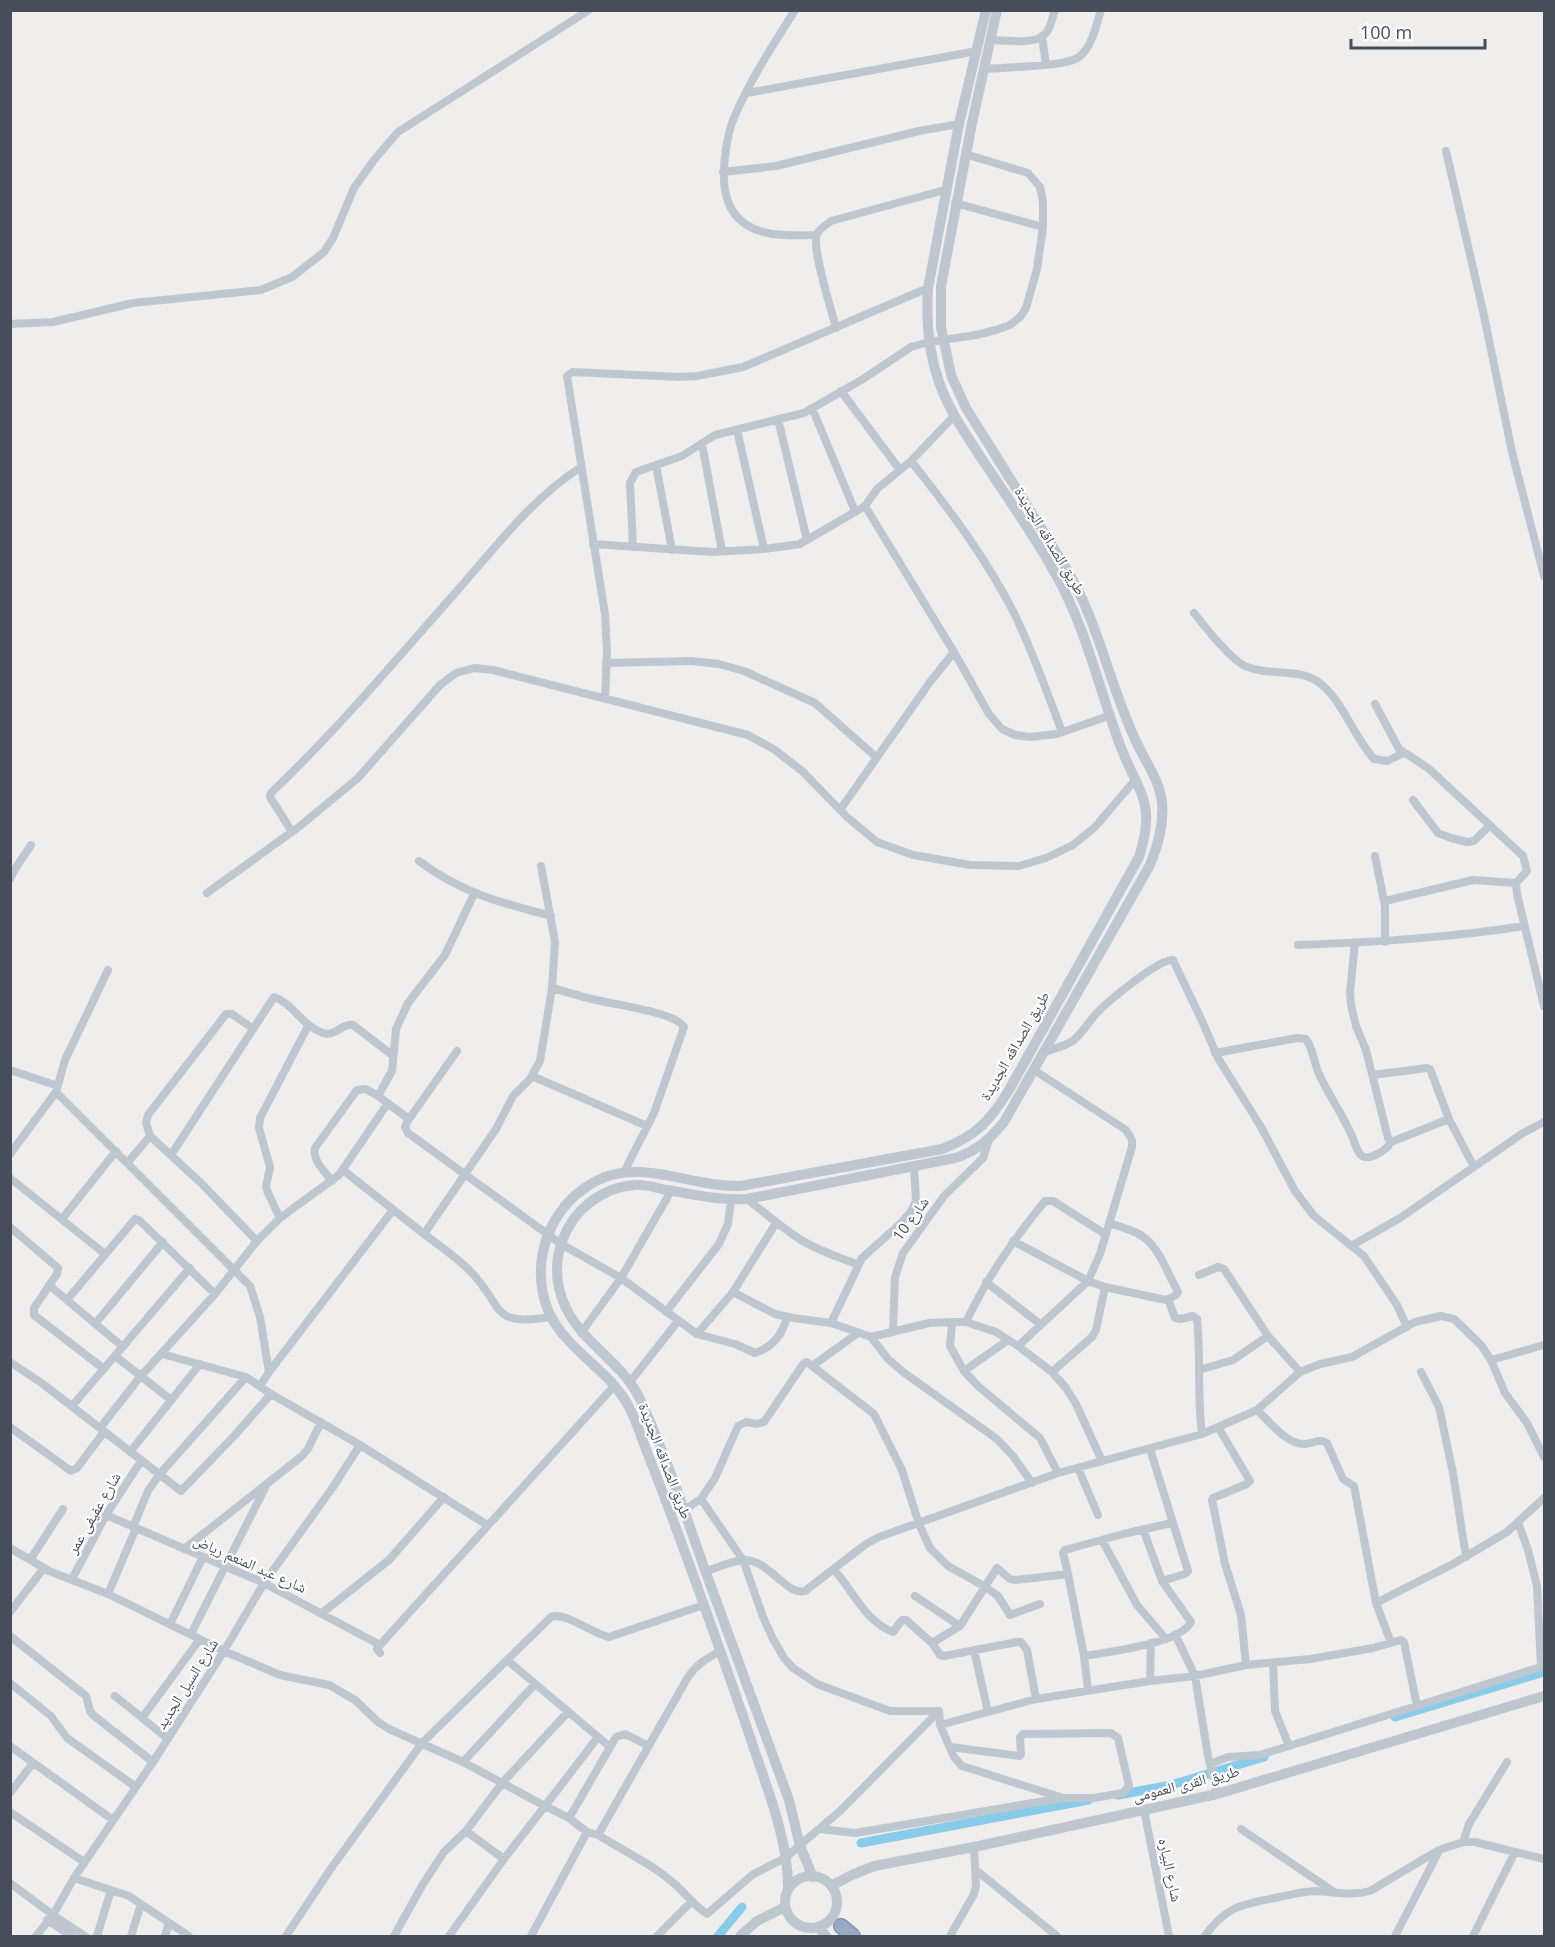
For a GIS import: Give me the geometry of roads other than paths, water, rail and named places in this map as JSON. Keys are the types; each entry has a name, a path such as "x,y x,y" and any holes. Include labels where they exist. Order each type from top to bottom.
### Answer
{"highway":[{"path":"841,1926 854,1936"}],"street":[{"path":"10,324 53,322 133,303 261,290 292,277 324,252 333,238 354,188 398,132 589,10"},
{"path":"795,10 762,63 729,131 723,172 729,207 758,231 788,236 816,235 831,221 945,190"},
{"name":"طريق الصداقه الجديدة","path":"788,1890 787,1868 775,1810 721,1651 633,1415 615,1385 570,1344 551,1317 543,1297 540,1276 542,1255 556,1217 568,1202 599,1179 624,1172 639,1172 720,1186 741,1186 942,1149 963,1141 979,1129 997,1109 1139,857 1145,839 1147,820 1145,801 1120,746 1075,615 1056,575 954,416 938,380 929,342 928,288 945,190 986,10"},
{"name":"طريق الصداقه الجديدة","path":"813,1877 800,1846 789,1800 684,1510 640,1399 630,1382 581,1333 564,1304 557,1274 561,1244 568,1228 590,1203 620,1188 637,1185 731,1200 747,1199 965,1155 988,1140 1004,1122 1150,865 1156,850 1160,835 1162,802 1159,786 1134,739 1086,607 1074,581 966,408 951,375 943,340 939,299 955,203 997,10"},
{"path":"991,40 1026,40 1042,36 1050,26 1055,10"},
{"path":"985,69 1046,65 1071,62 1079,58 1095,32 1101,10"},
{"path":"1042,36 1046,65"},
{"path":"747,93 977,51"},
{"path":"723,172 776,165 919,131 972,123"},
{"path":"1446,151 1483,310 1512,452 1545,576"},
{"path":"633,547 630,483 636,472 682,456 716,435 804,413 863,379 911,347 996,330 1010,325 1020,317 1026,308 1037,269 1043,227 1043,202 1040,187 1028,173 965,154"},
{"path":"955,203 1043,227"},
{"path":"816,235 817,255 836,328"},
{"path":"604,699 605,614 566,378 569,373 605,372 697,376 743,367 928,288"},
{"path":"841,391 900,470"},
{"path":"812,408 855,511"},
{"path":"593,544 722,551 800,544 865,506 877,489 911,461 954,416 966,408"},
{"path":"778,419 807,540"},
{"path":"737,430 764,549"},
{"path":"702,444 722,551"},
{"path":"911,461 954,516 1013,612 1032,652 1062,732"},
{"path":"656,465 672,550"},
{"path":"292,832 270,797 271,793 394,662 532,504 580,467"},
{"path":"865,506 989,714 1002,729 1016,735 1030,737 1062,732 1124,712"},
{"path":"1194,614 1243,665 1316,681 1329,692 1374,759 1387,760 1404,753"},
{"path":"840,810 930,682 954,652"},
{"path":"606,663 691,661 744,670 815,703 876,757"},
{"path":"207,893 292,832 358,778 440,685 456,673 474,668 493,670 748,735 775,750 802,771 840,810 877,842 904,852 970,865 1019,866 1046,858 1073,845 1095,827 1148,765"},
{"path":"1375,704 1392,740 1399,749 1428,768 1523,856 1527,871 1516,883"},
{"path":"1413,800 1438,833 1451,838 1467,842 1474,841 1490,825"},
{"path":"10,879 32,844"},
{"path":"1375,856 1385,901 1385,942"},
{"path":"419,861 474,894 551,916"},
{"path":"424,1234 466,1176 496,1129 513,1096 532,1076 540,1060 552,988 555,942 541,866"},
{"path":"1385,901 1473,880 1516,883"},
{"path":"1516,883 1524,926 1533,952 1545,1006"},
{"path":"378,1096 392,1071 396,1029 408,1003 445,955 474,894"},
{"path":"1298,945 1385,942 1479,933 1524,926"},
{"path":"1355,943 1350,992 1351,1005 1391,1142"},
{"path":"1044,1052 1072,1041 1096,1013 1120,992 1157,966 1173,960 1215,1053 1233,1086 1261,1127 1295,1191 1314,1216 1364,1256 1397,1305 1407,1327"},
{"path":"10,1154 57,1089 69,1051 108,970"},
{"path":"552,988 641,1009 682,1023 684,1032 654,1113 624,1172"},
{"path":"171,1155 273,997 282,1000 308,1026 330,1034 349,1024 353,1025 392,1055"},
{"path":"252,1028 232,1014 226,1014 148,1115 146,1123 150,1136 257,1241"},
{"path":"280,1218 268,1193 270,1167 259,1128 260,1118 308,1026"},
{"path":"1215,1053 1297,1038 1306,1039 1319,1073 1359,1153 1364,1157 1384,1150 1391,1142 1449,1119"},
{"path":"457,1051 409,1119 405,1127 408,1132 561,1244 621,1278 698,1334 735,1344 755,1353 762,1351 778,1337 788,1317"},
{"path":"1018,1346 1088,1281 1100,1254 1132,1147 1130,1135 1126,1130 1024,1064"},
{"path":"1373,1075 1430,1069 1449,1119 1474,1167"},
{"path":"10,1070 57,1089 250,1286 256,1301 269,1372"},
{"path":"532,1076 647,1126"},
{"path":"332,1181 316,1159 315,1148 357,1090 366,1089 409,1119"},
{"path":"10,1428 71,1470 77,1468 140,1377 236,1270 257,1241 280,1218 332,1181 343,1170 388,1103"},
{"path":"1351,1246 1400,1218 1523,1133 1545,1122"},
{"path":"128,1162 150,1136"},
{"name":"شارع 10","path":"893,1331 895,1277 903,1253 944,1196 983,1158 988,1140"},
{"path":"62,1219 116,1150"},
{"path":"831,1323 858,1265 868,1251 910,1213 916,1201 914,1166"},
{"path":"343,1170 471,1271 497,1310 504,1315 525,1321 551,1317"},
{"path":"637,1185 639,1172"},
{"path":"10,1178 105,1254"},
{"path":"570,1344 581,1333 621,1278 671,1191"},
{"path":"747,1199 776,1223 816,1248 858,1265"},
{"path":"666,1312 711,1256 726,1233 731,1200"},
{"path":"966,1322 986,1282 1013,1241 1045,1201 1049,1200 1106,1234"},
{"path":"260,1386 393,1210"},
{"path":"67,1300 135,1219 163,1242 215,1294"},
{"path":"698,1334 733,1292 776,1223"},
{"path":"1013,1241 1088,1281 1105,1287 1168,1299 1176,1296 1178,1292 1157,1252 1141,1235 1109,1223"},
{"path":"10,1227 57,1265 58,1271 34,1308 34,1315 104,1369"},
{"path":"95,1324 163,1242"},
{"path":"1199,1275 1218,1267 1224,1269 1268,1336 1300,1372"},
{"path":"72,1406 190,1268"},
{"path":"986,1282 1041,1324"},
{"path":"49,1285 123,1347"},
{"path":"1052,1372 1092,1337 1096,1330 1105,1287"},
{"path":"733,1292 760,1308 788,1317 831,1323 871,1337 929,1323 966,1322 988,1328 1018,1346 1052,1372 1066,1388 1076,1404 1102,1461"},
{"path":"1168,1299 1175,1317 1181,1319 1193,1316 1197,1319 1200,1346 1198,1410 1202,1434"},
{"path":"693,1575 743,1560 761,1564 793,1589 801,1592 879,1537 1058,1473 1202,1434 1257,1410 1300,1372 1320,1364 1352,1357 1407,1327 1426,1319 1442,1316 1454,1319 1480,1345 1491,1360 1505,1393 1527,1423 1545,1457"},
{"path":"630,1382 678,1321"},
{"path":"952,1322 950,1346 964,1371 978,1386 1040,1438 1058,1473"},
{"path":"812,1366 858,1333"},
{"path":"1200,1370 1233,1360 1268,1336"},
{"path":"871,1337 888,1359 903,1372 1006,1447 1032,1483"},
{"path":"964,1371 1008,1340"},
{"path":"1491,1360 1545,1345"},
{"path":"162,1354 246,1377 487,1525 615,1385"},
{"path":"115,1356 170,1399"},
{"path":"10,1362 72,1406 179,1490 184,1490 271,1394"},
{"path":"684,1510 701,1499 715,1478 738,1426 746,1422 757,1425 764,1422 804,1363 807,1362 874,1414 902,1470 919,1524 930,1548 939,1558 948,1566 998,1596 1010,1614 1040,1604"},
{"path":"130,1452 200,1364"},
{"path":"1421,1372 1439,1407 1453,1473 1466,1557"},
{"path":"108,1594 144,1500 159,1475 246,1377"},
{"path":"1257,1410 1294,1442 1307,1444 1323,1440 1327,1443 1343,1479 1354,1486 1376,1603 1391,1643"},
{"path":"184,1549 305,1453 321,1422"},
{"path":"1218,1427 1250,1481 1212,1500 1225,1564 1241,1615 1246,1665"},
{"name":"شارع السيل الجديد","path":"36,1936 168,1739 264,1583 333,1487 360,1445"},
{"path":"1150,1449 1188,1571 1162,1581"},
{"name":"شارع عفيفى عمر","path":"72,1579 106,1515 141,1461"},
{"path":"655,1473 667,1467"},
{"path":"1078,1468 1098,1515"},
{"path":"191,1634 267,1485"},
{"path":"322,1613 389,1560 444,1497"},
{"path":"1376,1603 1466,1557 1507,1532 1545,1498"},
{"path":"701,1499 743,1560 773,1639 784,1658 804,1677 890,1711 939,1711"},
{"path":"30,1560 63,1509"},
{"name":"شارع عبد المنعم رياض","path":"106,1515 264,1583 322,1613 380,1649 487,1525"},
{"path":"1210,1766 1228,1757 1260,1755 1290,1746 1543,1666 1537,1586 1518,1522"},
{"path":"1088,1690 1084,1656 1063,1553 1065,1550 1172,1523"},
{"path":"1084,1656 1166,1639 1189,1626 1191,1622 1162,1581 1143,1529"},
{"path":"1102,1540 1137,1605 1166,1639"},
{"path":"10,1548 44,1568 108,1594 280,1676 329,1685 355,1700 378,1722 389,1729 503,1782 569,1818 587,1832 598,1835 658,1872 707,1914 752,1875 785,1858 820,1829 855,1798 904,1744 939,1711"},
{"path":"170,1624 203,1557"},
{"path":"11,1611 44,1568"},
{"path":"932,1643 960,1626 997,1568 1010,1579 1016,1580 1068,1574"},
{"path":"834,1570 846,1582 865,1612 890,1631 896,1630 902,1620 906,1620 932,1643 940,1655 1022,1642 1027,1650 1036,1699"},
{"path":"915,1596 960,1626"},
{"path":"286,1936 332,1867 422,1743 555,1615 560,1615 599,1635 609,1637 704,1605"},
{"path":"1175,1634 1196,1676 1216,1791"},
{"path":"10,1636 86,1696 93,1715 153,1762"},
{"path":"142,1718 200,1639"},
{"path":"940,1725 1036,1699 1196,1676 1246,1665 1310,1659 1401,1640 1404,1642 1417,1706"},
{"path":"1150,1643 1150,1681"},
{"path":"974,1650 988,1712"},
{"path":"598,1835 695,1667 704,1659 721,1651"},
{"path":"507,1660 609,1747"},
{"path":"1273,1663 1275,1711 1290,1746"},
{"path":"10,1683 51,1716 67,1738 136,1787"},
{"path":"463,1762 535,1684"},
{"path":"116,1696 168,1739"},
{"name":"طريق القرى العمومى","path":"831,1886 874,1866 975,1847 1144,1810 1545,1696"},
{"path":"939,1711 940,1725 950,1747 957,1761 968,1769 1063,1798"},
{"path":"394,1936 444,1852 466,1831 503,1782 568,1712"},
{"path":"820,1829 855,1833 1063,1798 1094,1798 1124,1793 1129,1786 1116,1736 1111,1733 1023,1734 1020,1737 1022,1755 1020,1756 950,1747"},
{"path":"569,1818 616,1737 622,1734 649,1746"},
{"path":"449,1936 504,1858 598,1737"},
{"path":"10,1746 113,1820"},
{"path":"1463,1842 1469,1824 1507,1762"},
{"path":"10,1793 33,1763"},
{"name":"شارع البياره","path":"1144,1810 1169,1936"},
{"path":"10,1812 84,1862"},
{"path":"1241,1829 1334,1892"},
{"path":"466,1831 504,1858"},
{"path":"531,1936 587,1832"},
{"path":"1205,1936 1221,1916 1232,1908 1246,1903 1312,1891 1359,1894 1370,1891 1439,1850 1463,1842 1475,1842 1545,1859"},
{"path":"950,1936 971,1903 976,1886 975,1847"},
{"path":"1395,1936 1439,1850"},
{"path":"1473,1936 1515,1852"},
{"path":"976,1870 1057,1936"},
{"path":"74,1878 129,1896 189,1936"},
{"path":"820,1878 831,1886 841,1926 824,1924 818,1927 801,1926 788,1915 785,1907 788,1890 798,1880 820,1878"},
{"path":"10,1883 68,1935"},
{"path":"97,1936 111,1890"},
{"path":"657,1936 692,1902"},
{"path":"131,1936 141,1904"},
{"path":"740,1936 757,1921 785,1907"},
{"path":"50,1918 85,1936"},
{"path":"165,1936 169,1923"},
{"path":"818,1927 826,1936"}],"waterway":[{"path":"1395,1717 1544,1672"},
{"path":"1118,1795 1171,1785 1264,1757"},
{"path":"861,1843 1089,1800"},
{"path":"718,1936 742,1907"}]}
